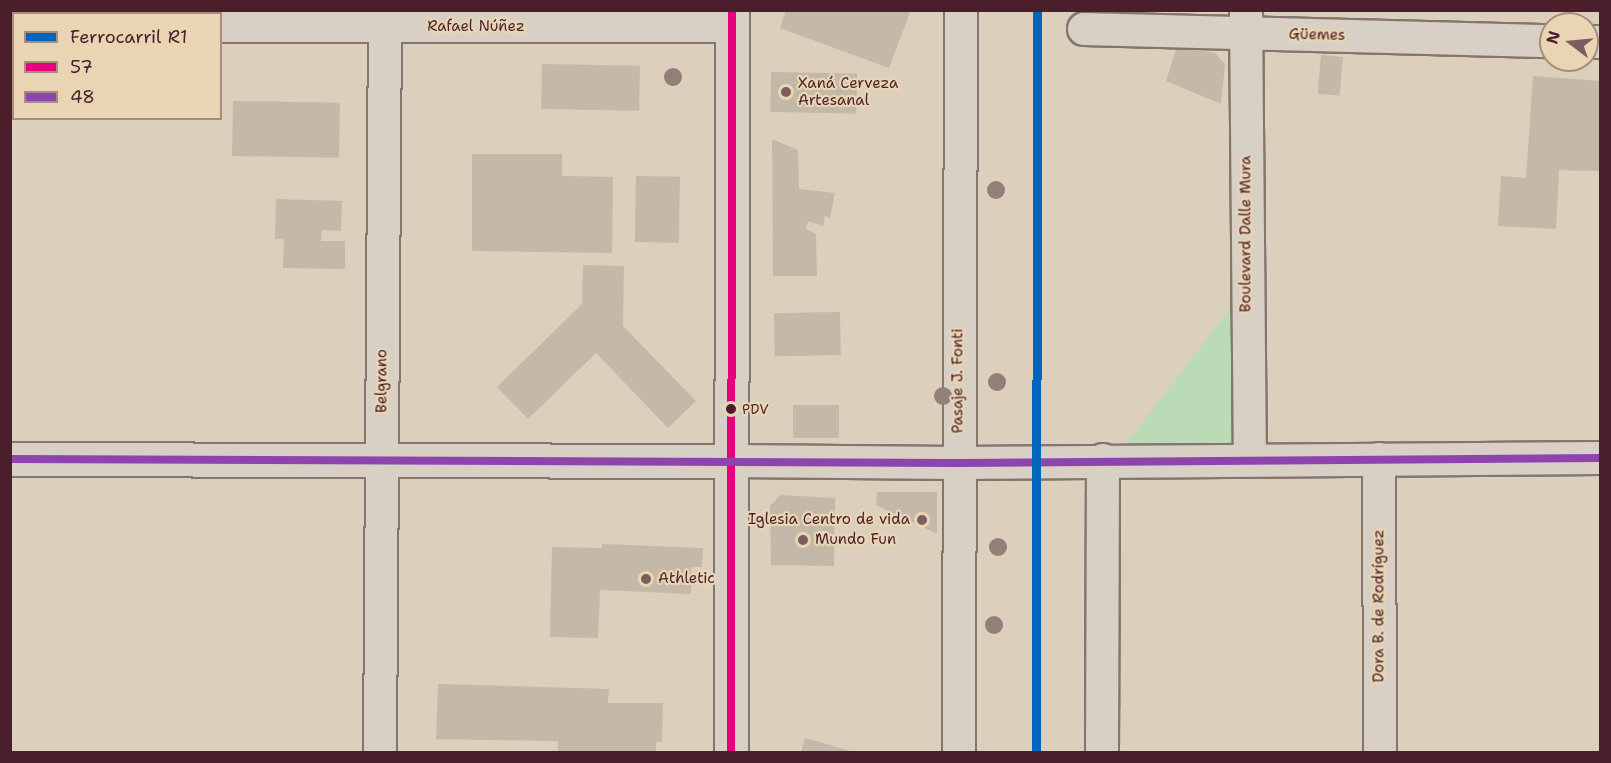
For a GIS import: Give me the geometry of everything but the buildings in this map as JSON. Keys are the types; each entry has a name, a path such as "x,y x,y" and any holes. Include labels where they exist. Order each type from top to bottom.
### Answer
{"main road":[{"path":"731,753 732,18"},
{"path":"10,459 732,461"}],"street":[{"name":"Pasaje J. Fonti","path":"959,753 957,463 961,10"},
{"name":"Rafael Núñez","path":"222,26 385,19 732,18"},
{"name":"Belgrano","path":"380,753 385,19"},
{"name":"Güemes","path":"1084,29 1246,22 1539,40"},
{"name":"Boulevard Dalle Mura","path":"1246,22 1250,458"},
{"path":"732,461 957,463 1250,458 1600,458"},
{"name":"Dora B. de Rodríguez","path":"1379,459 1380,753"},
{"path":"1102,753 1103,460"}],"green space":[{"path":"1235,302 1242,449 1123,447"}],"rail line":[{"name":"R1","path":"1036,752 1037,10"}],"transit line":[{"name":"57","path":"731,752 732,10"},
{"name":"48","path":"10,459 957,463 1600,458"}],"place":[{"name":"Xaná Cerveza Artesanal","path":"786,92"},
{"name":"PDV","path":"731,409"},
{"name":"Iglesia Centro de vida","path":"922,520"},
{"name":"Mundo Fun","path":"803,540"},
{"name":"Athletic","path":"646,579"}]}
